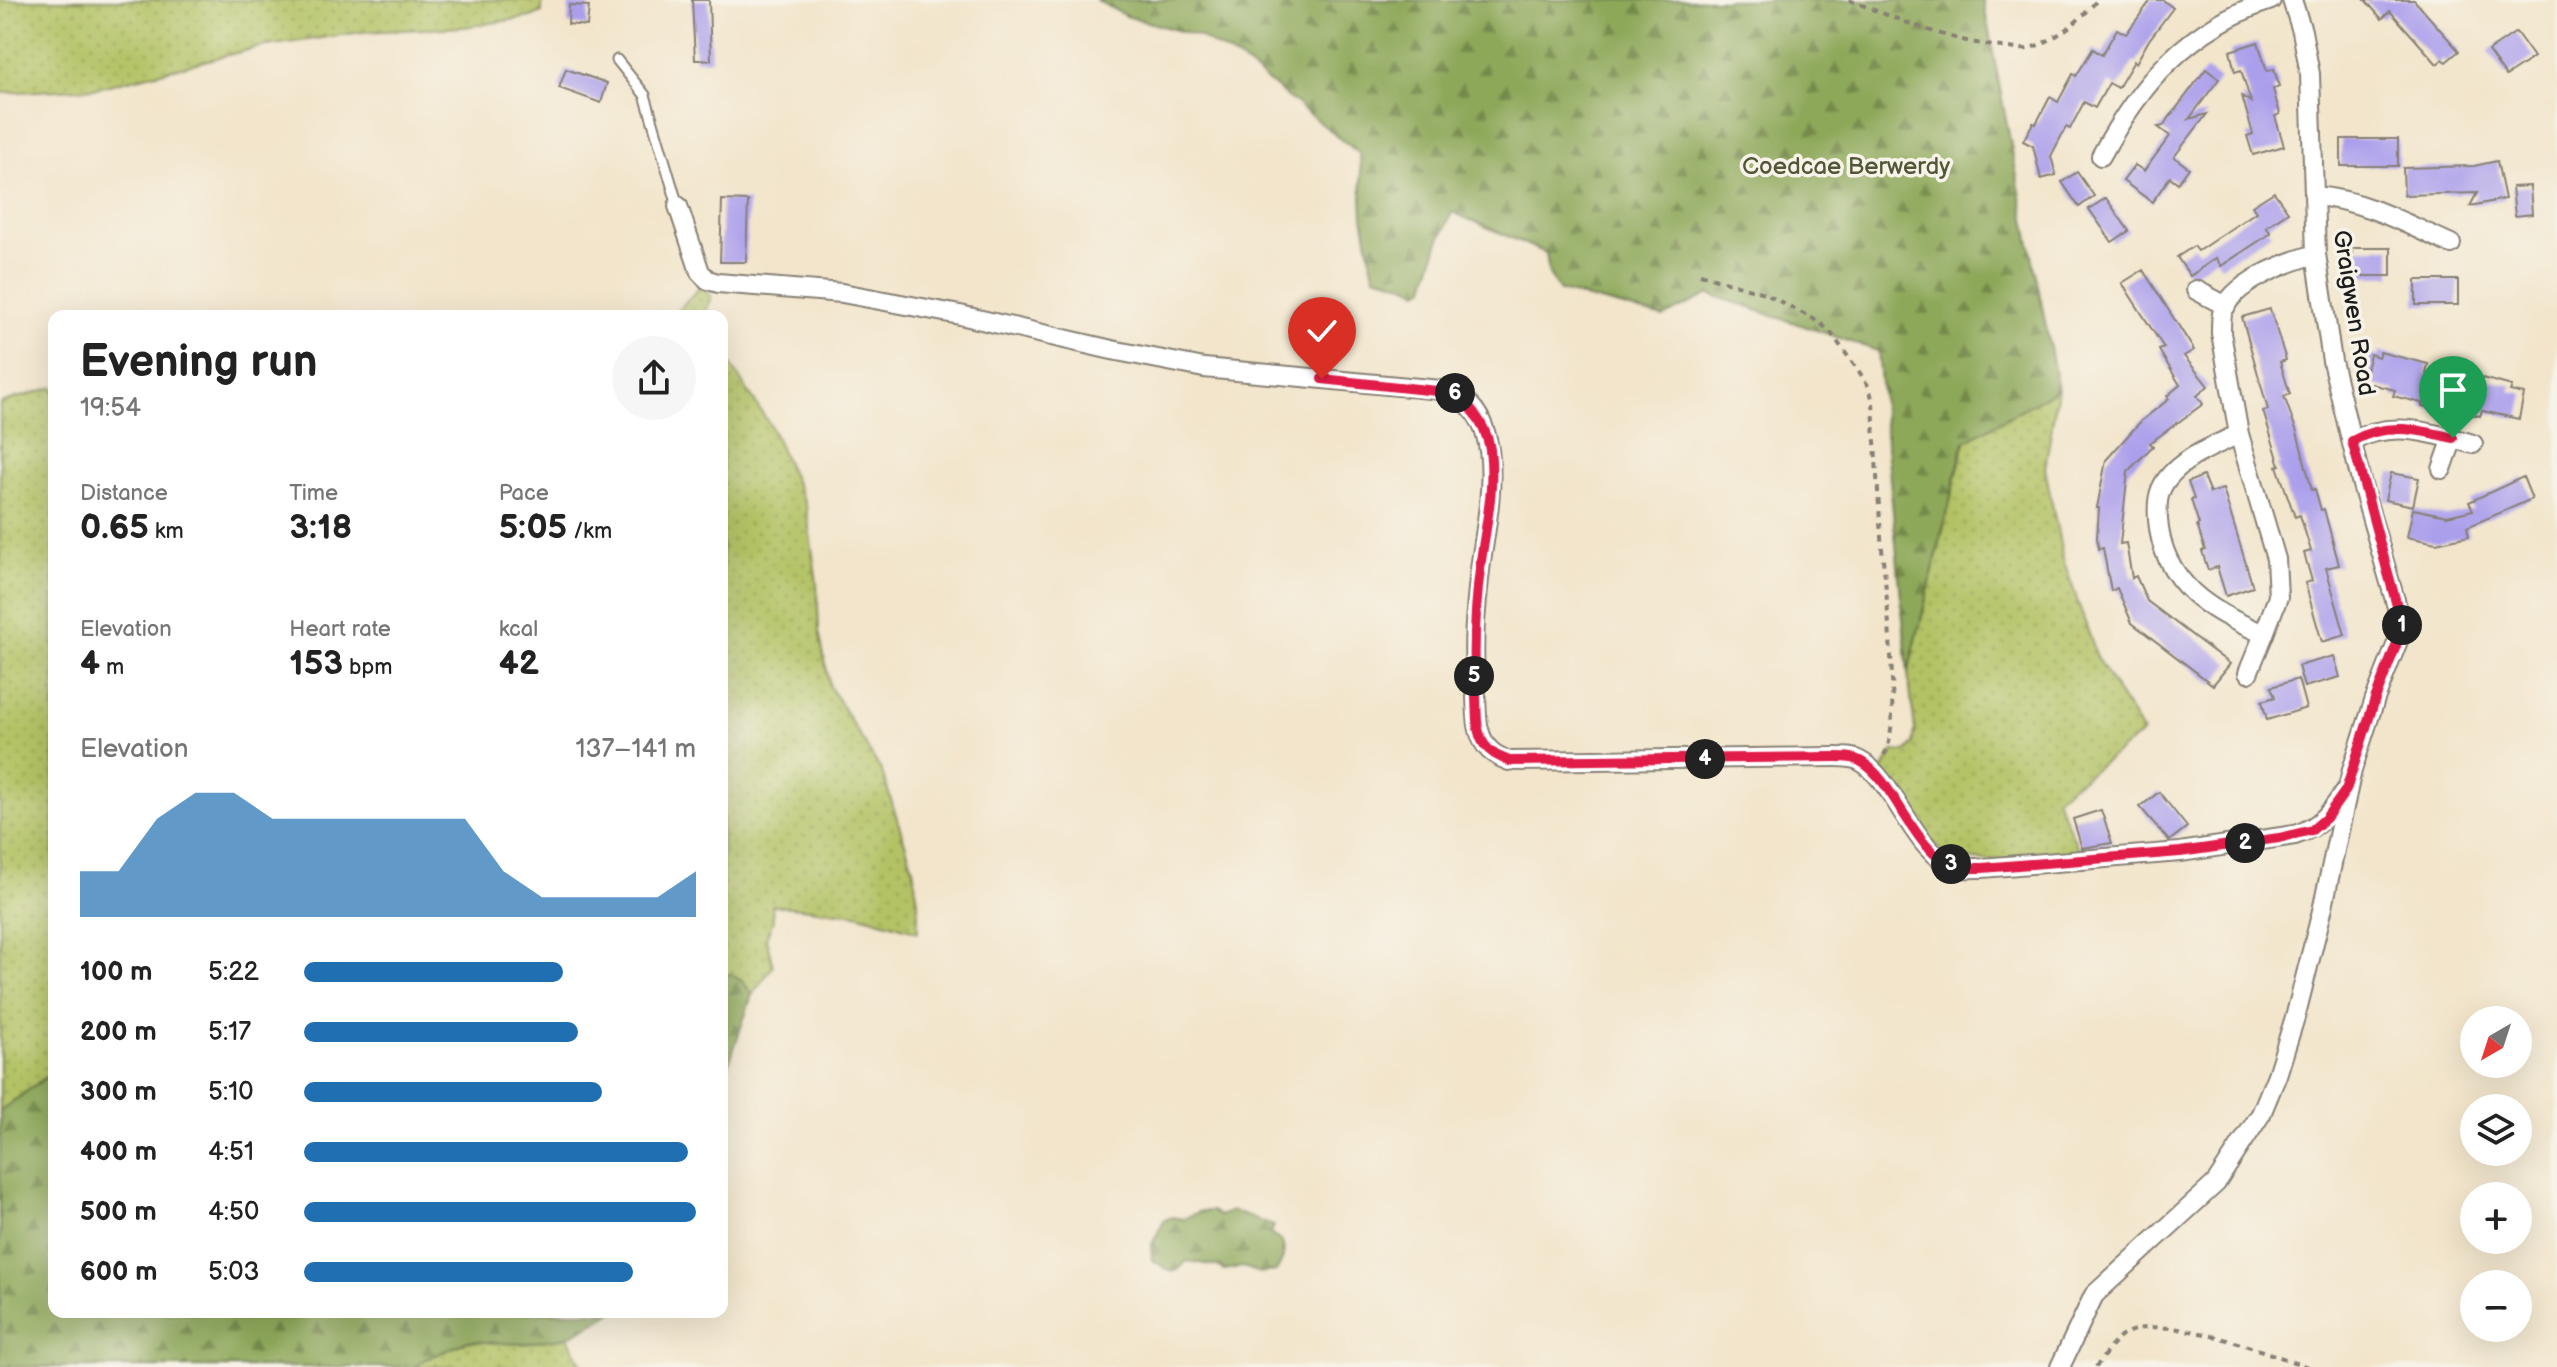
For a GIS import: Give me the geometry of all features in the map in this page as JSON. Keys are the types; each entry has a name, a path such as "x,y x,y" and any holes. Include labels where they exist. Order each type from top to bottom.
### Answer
{"street":[{"path":"2101,156 2120,119 2168,61 2220,21 2271,0"},
{"name":"Graigwen Road","path":"2292,0 2310,74 2316,254 2332,361 2403,628 2375,699 2346,790"},
{"path":"2315,196 2365,205 2451,244"},
{"path":"678,206 700,272 708,280 842,293 1204,368 1456,393 1469,405 1481,424 1490,449 1490,503 1475,616 1478,728 1483,743 1492,753 1509,761 1858,759 1871,768 1937,856 1956,867 1982,868 2180,852 2279,838 2312,830 2323,831 2334,846"},
{"path":"2248,673 2278,597 2276,559 2239,434 2221,333 2221,316 2238,292 2265,273 2285,262 2316,254"},
{"path":"2196,290 2226,306"},
{"path":"2352,441 2366,433 2386,428 2412,428 2473,444"},
{"path":"2239,434 2185,463 2168,478 2159,490 2159,533 2176,574 2198,599 2264,634"},
{"path":"2442,469 2453,438"},
{"path":"2312,830 2326,818 2346,790"},
{"path":"2060,1367 2094,1295 2216,1183 2261,1114 2296,1014 2322,911 2346,790"}],"lane":[{"path":"617,60 645,95 678,206"}],"path":[{"path":"1849,0 1932,34 1984,45 2025,49 2059,34 2097,0"},
{"path":"1700,274 1764,293 1819,322 1831,333 1869,387 1873,402 1893,703 1888,750 1871,768"},
{"path":"2096,1367 2124,1334 2141,1328 2165,1328 2229,1341 2308,1367"}],"green space":[{"path":"0,0 542,0 542,12 531,17 464,27 362,32 260,47 97,88 0,93"},
{"name":"Coedcae Berwerdy","path":"1096,0 1983,0 2058,389 1964,442 1908,673 1878,351 1709,294 1663,317 1560,291 1549,275 1546,253 1452,212 1439,241 1425,287 1419,291 1374,276 1363,217 1360,154 1243,62 1198,36 1126,16"},
{"path":"701,286 711,296 707,310 678,310"},
{"path":"728,360 771,427 806,506 817,583 819,631 830,687 882,772 913,868 918,902 918,932 857,914 772,905 773,920 766,938 773,966 752,995 740,980 728,976"},
{"path":"48,389 48,1075 0,1111 0,403"},
{"path":"2058,389 2045,468 2063,559 2098,660 2143,733 2056,798 2080,852 2008,860 1970,860 1954,856 1933,843 1882,771 1893,751 1906,752 1913,744 1915,730 1908,673 1965,441"},
{"path":"728,974 743,982 752,995 728,1066"},
{"path":"48,1075 48,1318 602,1318 568,1337 521,1344 468,1341 415,1367 0,1367 0,1111"},
{"path":"1201,1211 1212,1211 1219,1216 1232,1211 1274,1226 1270,1234 1282,1242 1284,1250 1276,1271 1260,1273 1243,1267 1223,1270 1217,1266 1187,1261 1172,1272 1152,1260 1151,1246 1164,1220 1172,1217 1183,1219"},
{"path":"568,1337 583,1367 415,1367 468,1341 521,1344"}],"building":[{"path":"692,0 709,0 711,60 695,60"},
{"path":"2151,0 2163,0 2173,8 2118,88 2109,83 2095,108 2084,102 2051,156 2056,175 2041,179 2033,146 2023,141 2033,123 2036,124 2050,97 2058,102 2073,74 2076,76 2093,49 2102,55 2117,29 2126,34"},
{"path":"2365,0 2414,0 2459,51 2446,62 2443,59 2437,64 2390,11 2382,19"},
{"path":"569,5 589,6 587,26 568,24"},
{"path":"2516,32 2534,57 2506,76 2488,51"},
{"path":"2258,42 2267,71 2274,69 2279,86 2273,89 2280,114 2275,116 2284,146 2253,155 2247,136 2253,134 2242,96 2251,102 2241,70 2235,72 2230,51"},
{"path":"566,69 607,83 601,103 559,88"},
{"path":"2206,69 2219,79 2189,119 2207,114 2174,157 2189,168 2178,183 2170,177 2152,202 2123,181 2135,165 2144,171 2170,136 2158,127 2163,126"},
{"path":"2341,139 2398,139 2398,166 2341,166"},
{"path":"2497,161 2505,199 2470,206 2477,193 2404,195 2403,168 2474,166"},
{"path":"2077,172 2094,196 2079,207 2062,182"},
{"path":"2530,186 2532,214 2515,216 2512,187"},
{"path":"2274,192 2288,212 2266,227 2271,233 2221,266 2216,258 2190,276 2177,257 2194,246 2198,251 2256,212 2252,206"},
{"path":"2106,198 2129,231 2112,242 2089,209"},
{"path":"722,200 748,201 746,262 720,262"},
{"path":"2352,248 2391,248 2391,276 2352,276"},
{"path":"2143,270 2194,350 2184,356 2208,386 2197,396 2203,404 2150,443 2153,446 2128,471 2120,544 2126,543 2132,578 2136,576 2147,601 2230,664 2213,685 2132,623 2117,588 2111,591 2103,548 2099,549 2097,538 2097,508 2106,460 2141,421 2169,399 2167,396 2180,385 2159,350 2164,348 2122,283"},
{"path":"2416,280 2458,280 2458,305 2416,305"},
{"path":"2270,309 2286,360 2280,362 2290,394 2284,396 2312,490 2315,489 2321,510 2324,509 2339,565 2326,568 2345,635 2322,642 2305,583 2312,581 2304,553 2311,551 2300,515 2295,517 2277,466 2280,465 2263,411 2268,410 2242,317"},
{"path":"2380,352 2428,364 2426,374 2468,384 2471,375 2512,386 2510,391 2524,394 2519,419 2482,411 2480,416 2447,408 2446,413 2393,396 2395,390 2363,382 2370,354 2378,357"},
{"path":"2391,473 2419,478 2413,506 2385,500"},
{"path":"2203,476 2210,493 2223,489 2253,587 2226,596 2217,567 2208,570 2191,500 2194,499 2188,482"},
{"path":"2523,477 2532,499 2467,527 2469,536 2436,543 2407,537 2413,509 2447,516 2473,510 2469,502"},
{"path":"2334,656 2340,677 2304,687 2298,666"},
{"path":"2298,679 2306,708 2267,720 2262,701 2275,697 2271,687"},
{"path":"2159,792 2187,827 2169,841 2140,807"},
{"path":"2101,810 2112,843 2082,848 2073,819"}],"route":[{"path":"1322,379 1456,393 1469,405 1481,424 1490,449 1490,503 1475,616 1474,666 1478,728 1483,743 1492,753 1509,761 1858,759 1871,768 1937,856 1956,867 1982,868 2180,852 2295,835 2312,830 2326,818 2346,790 2375,699 2403,628 2352,441 2366,433 2386,428 2412,428 2453,438"}]}
